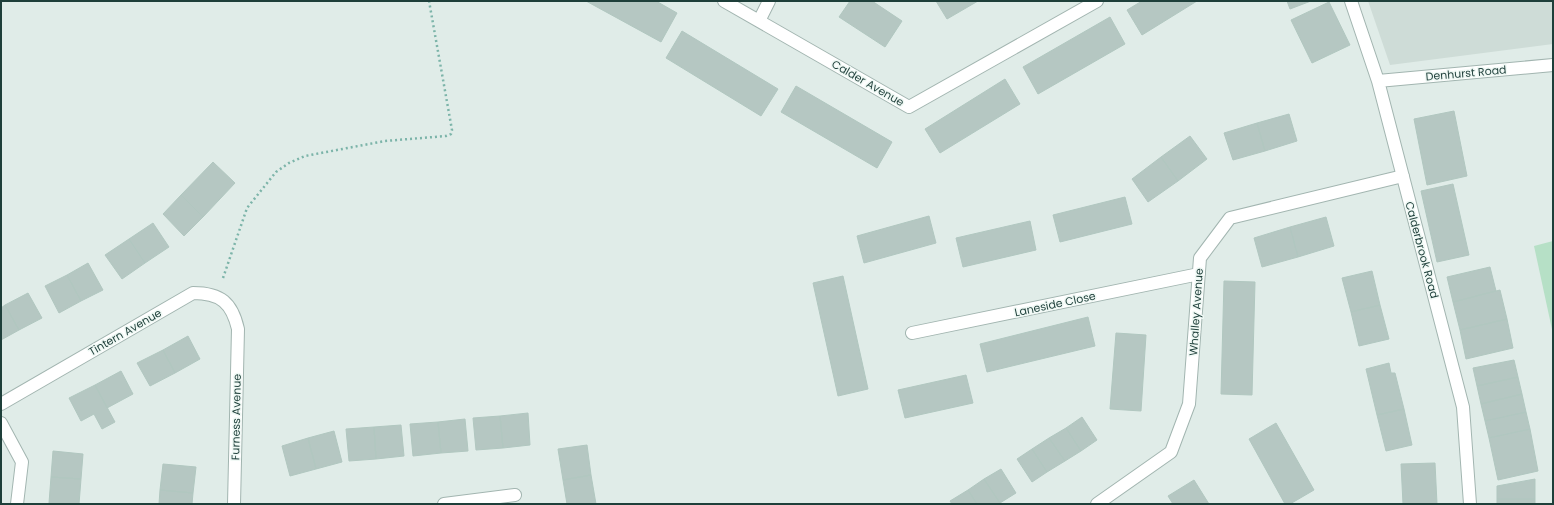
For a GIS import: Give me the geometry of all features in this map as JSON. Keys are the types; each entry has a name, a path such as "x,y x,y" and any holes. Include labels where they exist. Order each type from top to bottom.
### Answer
{"street":[{"name":"Calder Avenue","path":"724,1 909,106 1096,1"},
{"path":"759,21 769,1"},
{"name":"Calderbrook Road","path":"1351,1 1378,81 1463,407 1470,504"},
{"name":"Denhurst Road","path":"1378,81 1553,65"},
{"name":"Whalley Avenue","path":"1096,504 1171,452 1189,404 1200,258 1230,218 1403,176"},
{"name":"Laneside Close","path":"912,333 1199,274"},
{"name":"Tintern Avenue","path":"1,404 193,293 206,293 231,307 236,318 238,329"},
{"name":"Furness Avenue","path":"234,504 238,329"},
{"path":"1,423 22,462 17,504"},
{"path":"444,504 515,495"}],"path":[{"path":"217,298 247,208 276,172 289,163 305,156 385,141 446,136 451,134 452,130 429,1"}],"shaded area":[{"path":"1368,1 1553,1 1553,44 1390,65"}],"green space":[{"path":"1553,241 1553,334 1534,246"}],"building":[{"path":"586,1 656,1 677,13 661,42"},
{"path":"850,1 872,1 902,21 885,47 839,17"},
{"path":"936,1 978,1 947,19"},
{"path":"1142,1 1197,1 1142,35 1127,10"},
{"path":"1287,1 1311,1 1290,9"},
{"path":"1329,2 1350,45 1312,63 1291,20"},
{"path":"1110,17 1125,44 1038,94 1023,67"},
{"path":"682,31 778,89 761,116 666,58"},
{"path":"1005,79 1020,104 940,153 925,129"},
{"path":"796,86 892,142 877,168 781,112"},
{"path":"1454,111 1467,176 1427,185 1414,119"},
{"path":"1289,114 1297,141 1265,151 1257,123"},
{"path":"1257,123 1265,151 1233,160 1224,133"},
{"path":"1190,136 1207,159 1178,181 1161,157"},
{"path":"1161,157 1178,181 1148,202 1132,179"},
{"path":"213,162 235,183 203,217 181,195"},
{"path":"1453,184 1469,255 1437,262 1421,191"},
{"path":"181,195 203,217 184,236 163,214"},
{"path":"1125,197 1132,224 1060,242 1053,215"},
{"path":"929,216 936,243 864,263 857,236"},
{"path":"1326,217 1334,246 1298,257 1290,227"},
{"path":"1030,221 1036,250 963,267 956,238"},
{"path":"153,223 169,247 145,263 129,239"},
{"path":"1290,227 1298,257 1262,267 1254,238"},
{"path":"129,239 145,263 122,279 105,255"},
{"path":"88,263 103,290 81,301 67,275"},
{"path":"1490,267 1496,291 1453,302 1447,277"},
{"path":"1372,271 1380,305 1351,312 1342,278"},
{"path":"67,275 81,301 59,313 45,286"},
{"path":"843,276 868,389 838,396 813,283"},
{"path":"1224,281 1255,282 1252,395 1221,394"},
{"path":"1500,290 1507,319 1460,330 1453,302"},
{"path":"28,293 42,318 19,330 5,305"},
{"path":"5,305 19,330 1,340 1,308"},
{"path":"1380,305 1389,339 1359,346 1351,312"},
{"path":"1088,317 1095,346 987,372 980,344"},
{"path":"1507,319 1513,348 1466,359 1460,330"},
{"path":"1116,333 1146,335 1141,411 1110,409"},
{"path":"188,336 200,359 175,373 163,350"},
{"path":"163,350 175,373 150,386 137,363"},
{"path":"1514,360 1518,377 1477,386 1473,368"},
{"path":"1389,363 1391,373 1395,373 1404,409 1377,415 1366,369"},
{"path":"121,371 133,394 107,408 95,385"},
{"path":"966,375 973,403 905,418 898,390"},
{"path":"1518,377 1522,394 1481,404 1477,386"},
{"path":"95,385 115,422 102,429 94,414 81,421 69,398"},
{"path":"1522,394 1526,412 1485,421 1481,404"},
{"path":"1404,409 1412,445 1386,451 1377,415"},
{"path":"1526,412 1530,429 1489,438 1485,421"},
{"path":"528,413 530,445 503,448 500,416"},
{"path":"500,416 503,448 476,450 473,418"},
{"path":"1082,417 1097,440 1081,451 1066,428"},
{"path":"465,419 468,451 441,453 438,422"},
{"path":"438,422 441,453 413,456 410,424"},
{"path":"1276,423 1314,490 1290,504 1285,504 1249,439"},
{"path":"401,425 404,456 376,459 374,427"},
{"path":"374,427 376,459 349,461 346,429"},
{"path":"1066,428 1081,451 1065,461 1049,438"},
{"path":"1530,429 1538,471 1498,480 1489,438"},
{"path":"334,431 342,462 316,469 308,438"},
{"path":"308,438 316,469 290,476 282,446"},
{"path":"1049,438 1065,461 1047,472 1032,449"},
{"path":"587,445 591,475 563,480 558,449"},
{"path":"1032,449 1047,472 1032,482 1017,459"},
{"path":"53,451 83,454 81,479 51,477"},
{"path":"1435,463 1437,504 1403,504 1401,464"},
{"path":"163,464 196,467 193,493 160,490"},
{"path":"1001,469 1016,493 1000,503 984,479"},
{"path":"591,475 596,504 567,504 563,480"},
{"path":"51,477 81,479 79,504 49,503"},
{"path":"984,479 1000,503 977,504 968,490"},
{"path":"1535,479 1535,499 1497,499 1497,486"},
{"path":"1194,480 1209,504 1173,504 1168,496"},
{"path":"160,490 193,493 192,504 159,504"},
{"path":"968,490 977,504 952,504 950,501"},
{"path":"1497,499 1535,499 1535,504 1497,504"}]}
